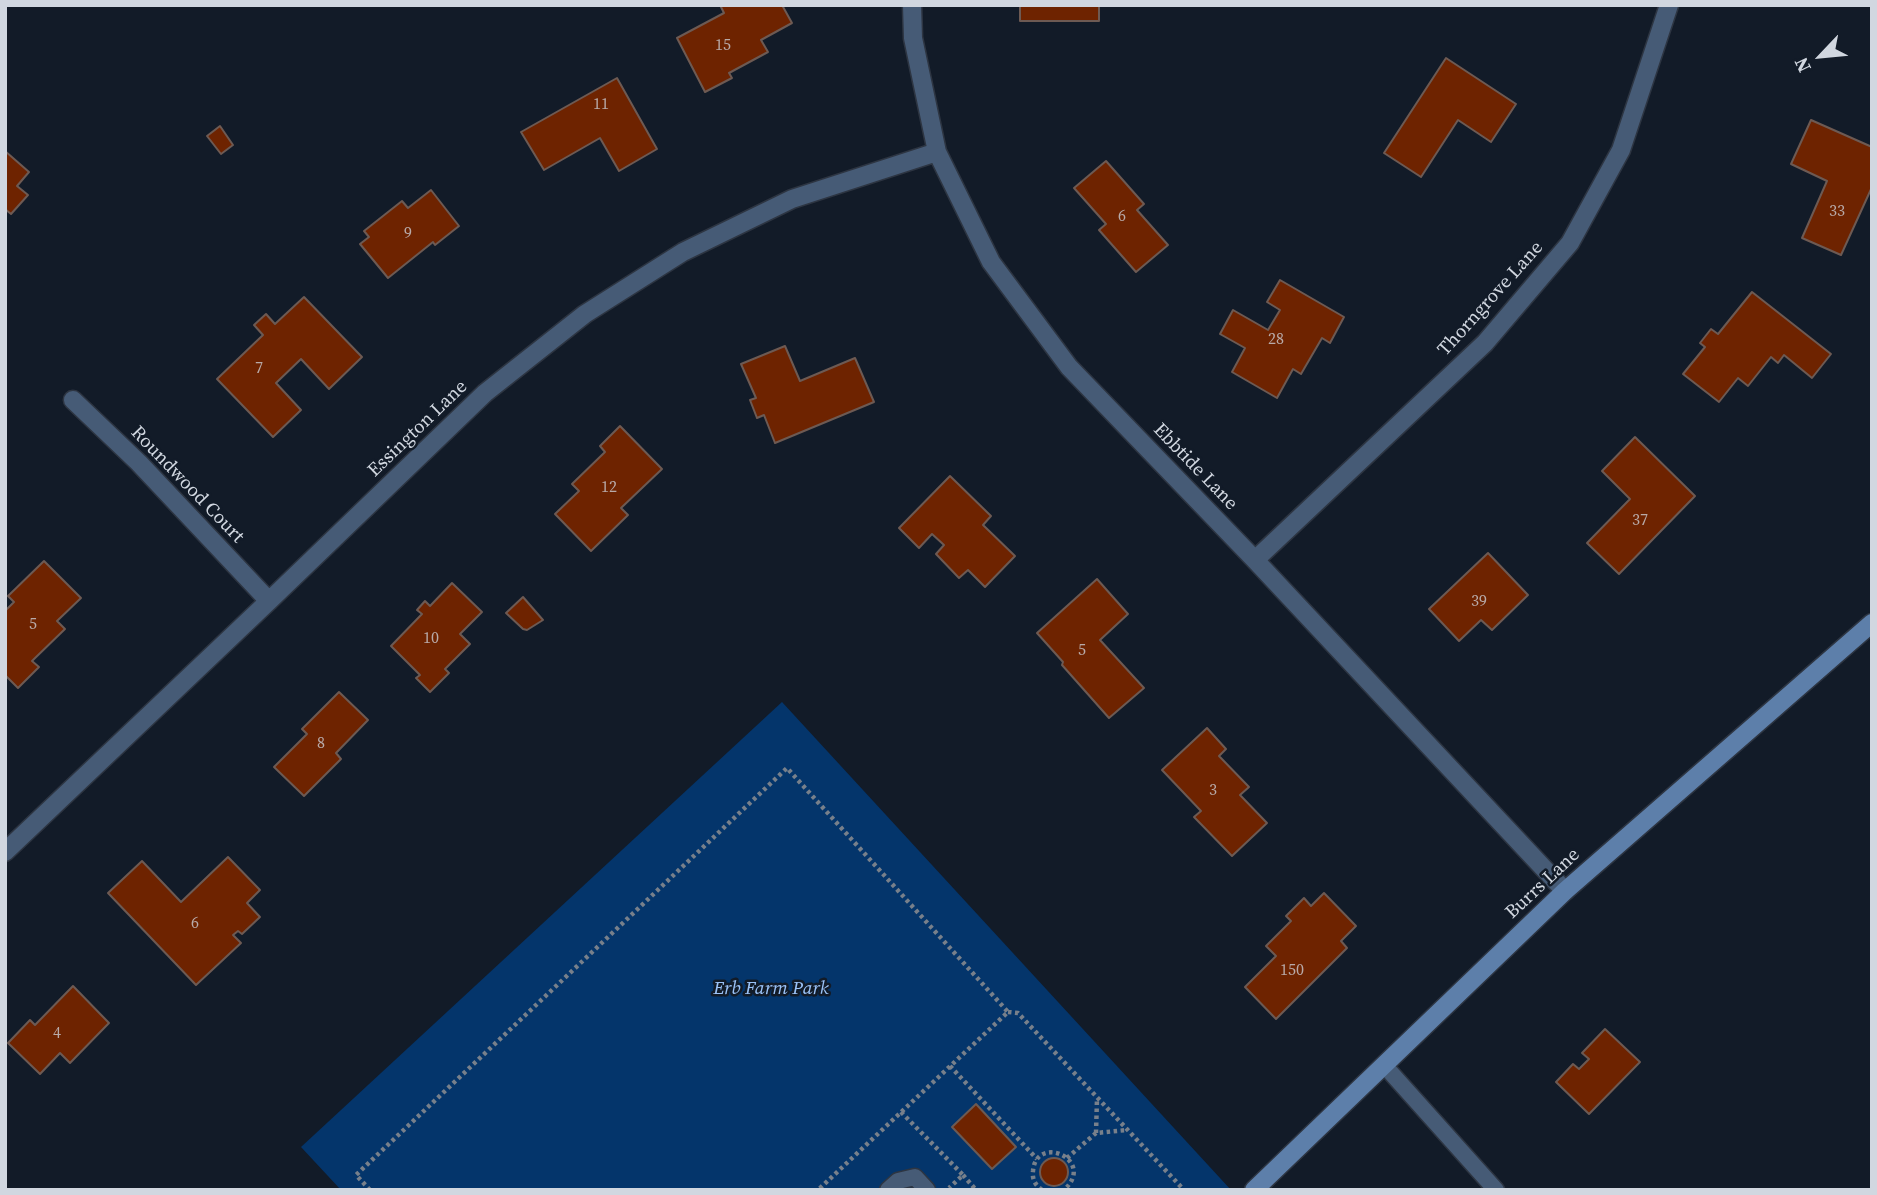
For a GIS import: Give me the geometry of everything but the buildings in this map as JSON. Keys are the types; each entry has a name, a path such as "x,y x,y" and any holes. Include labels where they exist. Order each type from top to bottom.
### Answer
{"street":[{"name":"Ebbtide Lane","path":"912,5 913,38 937,152 991,262 1069,368 1255,560 1565,891"},
{"name":"Thorngrove Lane","path":"1255,560 1485,343 1570,243 1621,150 1669,5"},
{"name":"Essington Lane","path":"5,852 485,393 585,314 683,252 792,199 937,152"},
{"name":"Roundwood Court","path":"73,400 139,463 269,601"},
{"name":"Burrs Lane","path":"1254,1190 1565,891 1872,623"}],"lane":[{"path":"1384,1065 1496,1190"},
{"path":"888,1190 898,1181 915,1177 927,1190"}],"path":[{"path":"370,1190 356,1175 788,768 1008,1012 1018,1013 1184,1190"},
{"path":"818,1190 1008,1012"},
{"path":"950,1066 1037,1159"},
{"path":"1096,1133 1097,1098"},
{"path":"901,1112 976,1190"},
{"path":"1067,1158 1096,1133 1128,1130"},
{"path":"1037,1189 1032,1174 1033,1167 1037,1159 1052,1152 1059,1153 1070,1161 1074,1174 1064,1190"},
{"path":"947,1190 963,1175"}],"green space":[{"name":"Erb Farm Park","path":"782,702 1231,1190 341,1190 301,1147"}]}
